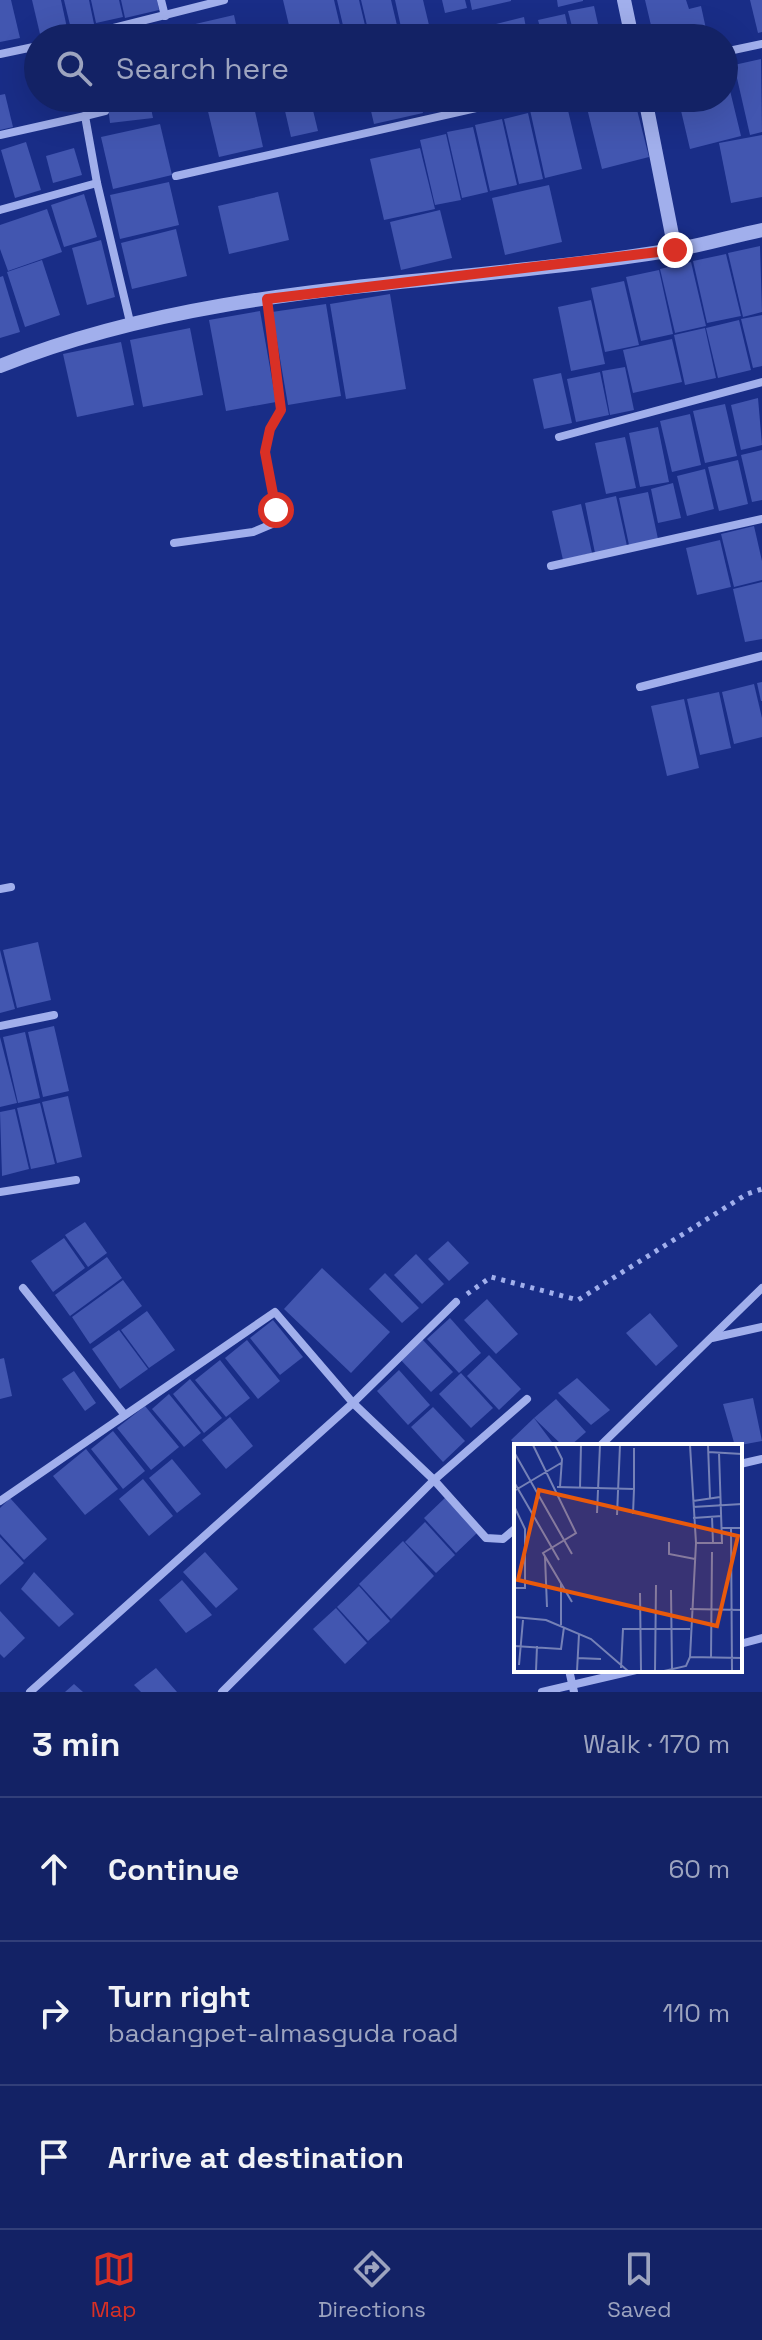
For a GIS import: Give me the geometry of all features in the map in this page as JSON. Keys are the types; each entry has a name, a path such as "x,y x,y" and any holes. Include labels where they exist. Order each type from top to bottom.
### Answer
{"street":[{"path":"161,0 165,16"},
{"path":"137,24 224,0"},
{"path":"624,0 629,24"},
{"path":"738,49 762,44"},
{"path":"0,54 24,49"},
{"path":"0,135 101,112"},
{"path":"176,176 459,112"},
{"path":"648,112 675,250"},
{"path":"85,116 97,183 130,322"},
{"path":"0,210 97,183"},
{"path":"0,366 130,322 267,299 675,250 762,230"},
{"path":"174,543 253,532 272,524 276,510 265,452 270,429 281,410 267,299"},
{"path":"559,437 762,382"},
{"path":"551,566 762,519"},
{"path":"640,687 762,656"},
{"path":"0,889 11,887"},
{"path":"0,1026 54,1015"},
{"path":"0,1192 76,1180"},
{"path":"23,1288 124,1414"},
{"path":"602,1444 762,1288"},
{"path":"30,1692 353,1403 456,1302"},
{"path":"0,1501 275,1312 353,1403 434,1480 486,1538 503,1539 514,1530"},
{"path":"709,1339 762,1327"},
{"path":"222,1692 434,1480 527,1399"},
{"path":"742,1464 762,1459"},
{"path":"742,1643 762,1638"},
{"path":"542,1692 574,1689 629,1672"}],"path":[{"path":"456,1302 491,1277 578,1300 747,1194 762,1189"}],"building":[{"path":"0,0 11,0 20,38 0,42"},
{"path":"32,0 61,0 66,24 38,24"},
{"path":"64,0 89,0 94,24 70,24"},
{"path":"91,0 119,0 123,17 96,23"},
{"path":"121,0 157,0 159,10 125,18"},
{"path":"283,0 334,0 340,24 289,24"},
{"path":"337,0 359,0 365,24 343,24"},
{"path":"361,0 391,0 397,24 367,24"},
{"path":"395,0 423,0 429,24 400,24"},
{"path":"442,0 465,0 467,8 445,13"},
{"path":"470,0 511,0 511,1 472,10"},
{"path":"557,0 583,0 583,1 558,7"},
{"path":"645,0 686,0 689,9 701,6 705,24 651,24"},
{"path":"750,0 762,0 762,32 758,33"},
{"path":"594,6 598,24 571,24 568,11"},
{"path":"565,14 567,24 539,24 538,20"},
{"path":"234,15 236,24 195,24"},
{"path":"524,17 525,24 496,24"},
{"path":"761,59 762,132 750,135 738,82 738,64"},
{"path":"5,94 13,127 0,130 0,95"},
{"path":"109,112 152,112 153,118 110,123"},
{"path":"208,112 255,112 263,147 219,157"},
{"path":"285,112 313,112 318,131 291,137"},
{"path":"371,112 423,113 374,124"},
{"path":"530,112 568,112 582,169 545,178"},
{"path":"588,112 638,112 649,157 602,169"},
{"path":"681,112 735,112 741,136 690,149"},
{"path":"528,113 543,179 519,184 504,119"},
{"path":"502,119 517,185 490,191 475,125"},
{"path":"160,124 172,175 113,189 101,137"},
{"path":"473,127 488,192 462,198 447,132"},
{"path":"446,134 461,200 435,205 420,140"},
{"path":"762,135 762,197 731,203 719,143"},
{"path":"26,142 41,190 15,198 1,150"},
{"path":"74,148 82,175 53,183 46,156"},
{"path":"420,148 435,209 384,220 370,159"},
{"path":"169,182 179,225 120,239 110,195"},
{"path":"549,185 562,242 505,255 492,198"},
{"path":"278,192 289,240 229,254 218,206"},
{"path":"84,194 97,237 64,247 51,205"},
{"path":"47,209 62,252 8,271 0,249 0,225"},
{"path":"440,210 452,258 401,270 390,222"},
{"path":"176,229 187,276 132,289 121,243"},
{"path":"101,240 115,297 87,305 72,248"},
{"path":"760,246 762,312 743,317 728,253"},
{"path":"726,254 741,316 707,323 693,261"},
{"path":"42,260 60,315 25,327 7,272"},
{"path":"691,262 706,326 675,333 660,269"},
{"path":"659,270 673,334 641,341 626,277"},
{"path":"3,276 20,332 0,338 0,277"},
{"path":"624,281 639,345 605,352 591,288"},
{"path":"390,294 406,389 346,399 330,304"},
{"path":"591,300 605,364 571,371 558,307"},
{"path":"326,304 341,396 288,405 272,312"},
{"path":"260,311 276,402 226,411 209,320"},
{"path":"762,315 762,366 753,368 741,319"},
{"path":"739,320 751,370 718,378 706,328"},
{"path":"190,328 203,395 143,407 130,340"},
{"path":"705,328 716,378 685,385 674,335"},
{"path":"672,339 682,382 633,393 623,350"},
{"path":"121,342 134,405 77,417 63,354"},
{"path":"625,367 634,410 610,415 602,371"},
{"path":"600,372 609,415 576,422 567,379"},
{"path":"561,373 572,423 544,429 533,379"},
{"path":"758,398 762,445 741,450 731,405"},
{"path":"725,404 737,456 705,463 693,411"},
{"path":"690,414 701,465 672,472 660,421"},
{"path":"658,427 669,482 640,487 629,433"},
{"path":"625,437 636,488 606,494 595,443"},
{"path":"762,450 762,500 752,502 741,455"},
{"path":"738,460 748,504 719,511 708,467"},
{"path":"705,469 714,509 687,516 677,476"},
{"path":"673,483 681,518 658,523 651,489"},
{"path":"648,492 658,539 629,545 619,498"},
{"path":"616,496 627,546 595,553 585,503"},
{"path":"581,504 592,553 563,560 552,511"},
{"path":"754,526 762,561 762,580 734,587 721,534"},
{"path":"720,540 731,587 697,595 686,548"},
{"path":"762,582 762,639 745,642 733,589"},
{"path":"762,682 762,701 761,701 757,683"},
{"path":"754,684 762,718 762,737 734,744 722,692"},
{"path":"719,692 731,748 700,755 687,699"},
{"path":"684,699 699,768 667,776 651,706"},
{"path":"38,942 51,1000 17,1008 3,950"},
{"path":"0,950 15,1009 0,1013"},
{"path":"54,1026 69,1091 43,1097 28,1032"},
{"path":"25,1032 40,1098 18,1103 3,1037"},
{"path":"0,1037 17,1103 0,1107"},
{"path":"68,1096 82,1157 57,1163 42,1102"},
{"path":"40,1103 55,1164 31,1169 17,1108"},
{"path":"15,1109 29,1169 2,1176 0,1112"},
{"path":"85,1222 107,1253 88,1267 65,1235"},
{"path":"64,1238 85,1268 53,1292 31,1261"},
{"path":"448,1241 469,1263 449,1281 428,1259"},
{"path":"416,1254 444,1284 422,1304 394,1275"},
{"path":"107,1257 122,1278 70,1316 55,1295"},
{"path":"322,1268 390,1332 351,1373 284,1309"},
{"path":"385,1273 419,1308 402,1323 369,1289"},
{"path":"123,1280 142,1306 90,1344 72,1317"},
{"path":"487,1299 518,1334 496,1354 464,1320"},
{"path":"147,1311 175,1350 149,1368 121,1330"},
{"path":"650,1313 678,1346 656,1366 626,1333"},
{"path":"450,1318 481,1353 459,1373 427,1339"},
{"path":"273,1320 303,1357 280,1375 250,1338"},
{"path":"119,1330 148,1369 120,1389 92,1349"},
{"path":"421,1338 453,1372 431,1392 399,1358"},
{"path":"247,1340 280,1381 258,1399 225,1358"},
{"path":"489,1355 521,1389 499,1410 467,1376"},
{"path":"4,1358 12,1396 0,1399 0,1359"},
{"path":"220,1360 250,1398 226,1417 195,1380"},
{"path":"399,1370 430,1405 408,1425 377,1391"},
{"path":"74,1371 96,1403 85,1411 62,1379"},
{"path":"461,1373 493,1408 471,1428 439,1394"},
{"path":"577,1378 610,1410 591,1425 558,1393"},
{"path":"190,1379 222,1418 204,1433 173,1394"},
{"path":"169,1394 201,1433 184,1447 152,1409"},
{"path":"753,1398 762,1441 734,1444 723,1404"},
{"path":"556,1399 586,1432 572,1444 561,1444 534,1418"},
{"path":"145,1406 179,1447 151,1470 117,1428"},
{"path":"433,1407 465,1441 443,1462 411,1427"},
{"path":"230,1417 253,1446 226,1469 202,1440"},
{"path":"534,1418 554,1444 514,1444 511,1440"},
{"path":"113,1431 145,1471 123,1489 91,1449"},
{"path":"86,1449 118,1489 85,1515 53,1476"},
{"path":"172,1459 201,1494 177,1513 149,1478"},
{"path":"143,1479 173,1516 149,1536 119,1499"},
{"path":"446,1497 478,1532 456,1553 424,1518"},
{"path":"10,1498 47,1539 24,1560 0,1534 0,1508"},
{"path":"425,1522 455,1555 436,1573 405,1542"},
{"path":"0,1537 24,1563 0,1585"},
{"path":"403,1541 434,1576 391,1619 359,1584"},
{"path":"205,1552 238,1589 216,1608 183,1572"},
{"path":"34,1572 74,1614 59,1627 21,1589"},
{"path":"182,1580 212,1615 186,1633 159,1600"},
{"path":"359,1586 390,1621 368,1641 337,1607"},
{"path":"336,1608 367,1643 345,1664 313,1629"},
{"path":"0,1611 25,1638 4,1658 0,1654"},
{"path":"156,1668 177,1692 141,1692 134,1685"},
{"path":"74,1684 83,1692 65,1692"}],"route":[{"path":"276,510 265,452 270,429 281,410 267,299 675,250"}]}
